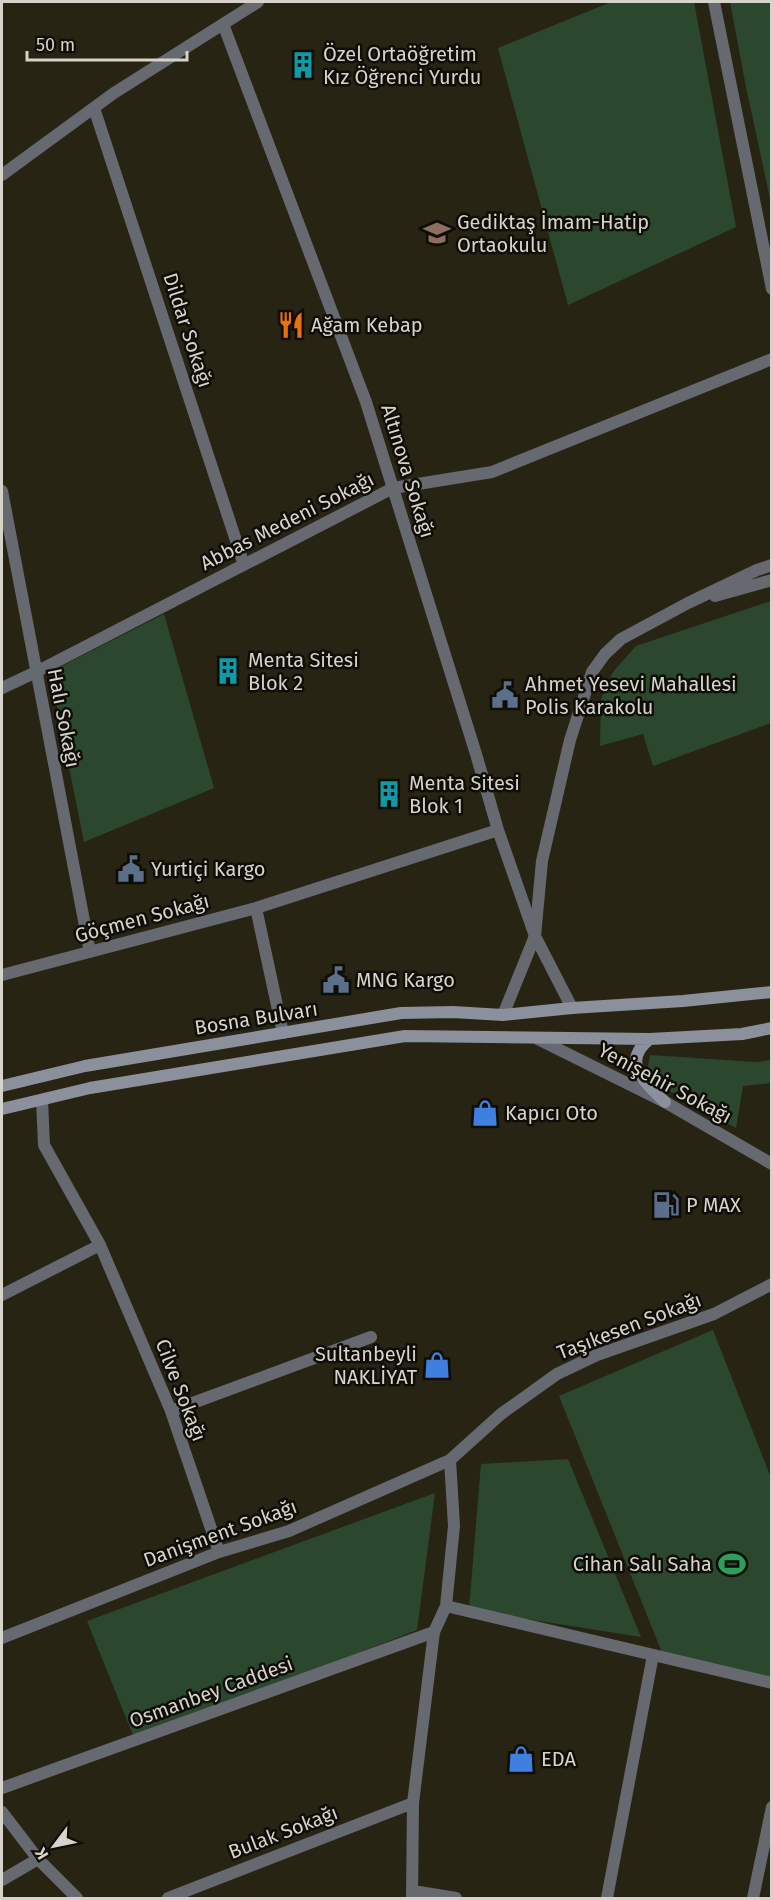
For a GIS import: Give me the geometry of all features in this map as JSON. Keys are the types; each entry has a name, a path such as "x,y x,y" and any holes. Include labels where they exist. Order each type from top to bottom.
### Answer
{"main road":[{"name":"Bosna Bulvarı","path":"2,1086 85,1066 401,1013 453,1012 503,1015 771,992"},
{"name":"Bosna Bulvarı","path":"2,1109 90,1088 405,1036 650,1039 742,1034 771,1028"},
{"path":"650,1039 638,1052 637,1069 645,1083 665,1102"}],"street":[{"path":"2,175 94,108 258,2"},
{"path":"714,2 771,289"},
{"name":"Altınova Sokağı","path":"223,24 366,402 498,830 535,936 572,1008"},
{"name":"Dildar Sokağı","path":"94,108 244,565"},
{"name":"Abbas Medeni Sokağı","path":"2,688 393,488 492,472 771,359"},
{"name":"Halı Sokağı","path":"2,491 90,952"},
{"path":"757,570 771,556"},
{"path":"503,1015 535,936 542,861 570,740 592,672 605,654 621,639 688,603 771,565"},
{"path":"688,603 769,582"},
{"name":"Göçmen Sokağı","path":"2,975 256,908 498,830"},
{"path":"256,908 283,1033"},
{"name":"Yenişehir Sokağı","path":"538,1039 665,1102 771,1164"},
{"name":"Cilve Sokağı","path":"42,1100 44,1145 100,1245 171,1411 219,1552"},
{"path":"2,1294 100,1245"},
{"name":"Taşıkesen Sokağı","path":"450,1460 501,1414 557,1374 597,1355 714,1314 771,1284"},
{"path":"171,1411 371,1336"},
{"path":"450,1460 454,1526 446,1606 434,1632 413,1803 413,1895 456,1899"},
{"name":"Danişment Sokağı","path":"2,1638 219,1552 289,1531 450,1460"},
{"path":"446,1606 771,1683"},
{"name":"Osmanbey Caddesi","path":"2,1788 434,1632"},
{"path":"607,1899 653,1655"},
{"name":"Bulak Sokağı","path":"168,1899 413,1803"},
{"path":"753,1899 771,1807"},
{"path":"2,1812 38,1859 76,1899"},
{"path":"2,1880 38,1859"}],"green space":[{"path":"611,2 694,2 736,227 568,305 498,48"},
{"path":"730,2 771,2 771,203 746,87"},
{"path":"771,601 771,723 653,766 643,734 600,746 601,699 613,672 636,646"},
{"path":"164,614 214,788 84,842 50,672"},
{"path":"650,1055 756,1062 771,1060 771,1083 743,1086 736,1128 646,1078"},
{"path":"713,1330 771,1478 771,1678 663,1655 559,1396"},
{"path":"568,1459 641,1637 469,1610 481,1464"},
{"path":"435,1493 417,1630 135,1740 87,1621"}],"place":[{"name":"Özel Ortaöğretim Kız Öğrenci Yurdu","path":"303,65"},
{"name":"Gediktaş İmam-Hatip Ortaokulu","path":"437,233"},
{"name":"Ağam Kebap","path":"291,325"},
{"name":"Menta Sitesi Blok 2","path":"228,671"},
{"name":"Ahmet Yesevi Mahallesi Polis Karakolu","path":"505,695"},
{"name":"Menta Sitesi Blok 1","path":"389,794"},
{"name":"Yurtiçi Kargo","path":"131,869"},
{"name":"MNG Kargo","path":"336,980"},
{"name":"Kapıcı Oto","path":"485,1113"},
{"name":"P MAX","path":"666,1205"},
{"name":"Sultanbeyli NAKLİYAT","path":"437,1365"},
{"name":"Cihan Salı Saha","path":"732,1564"},
{"name":"EDA","path":"521,1759"}]}
